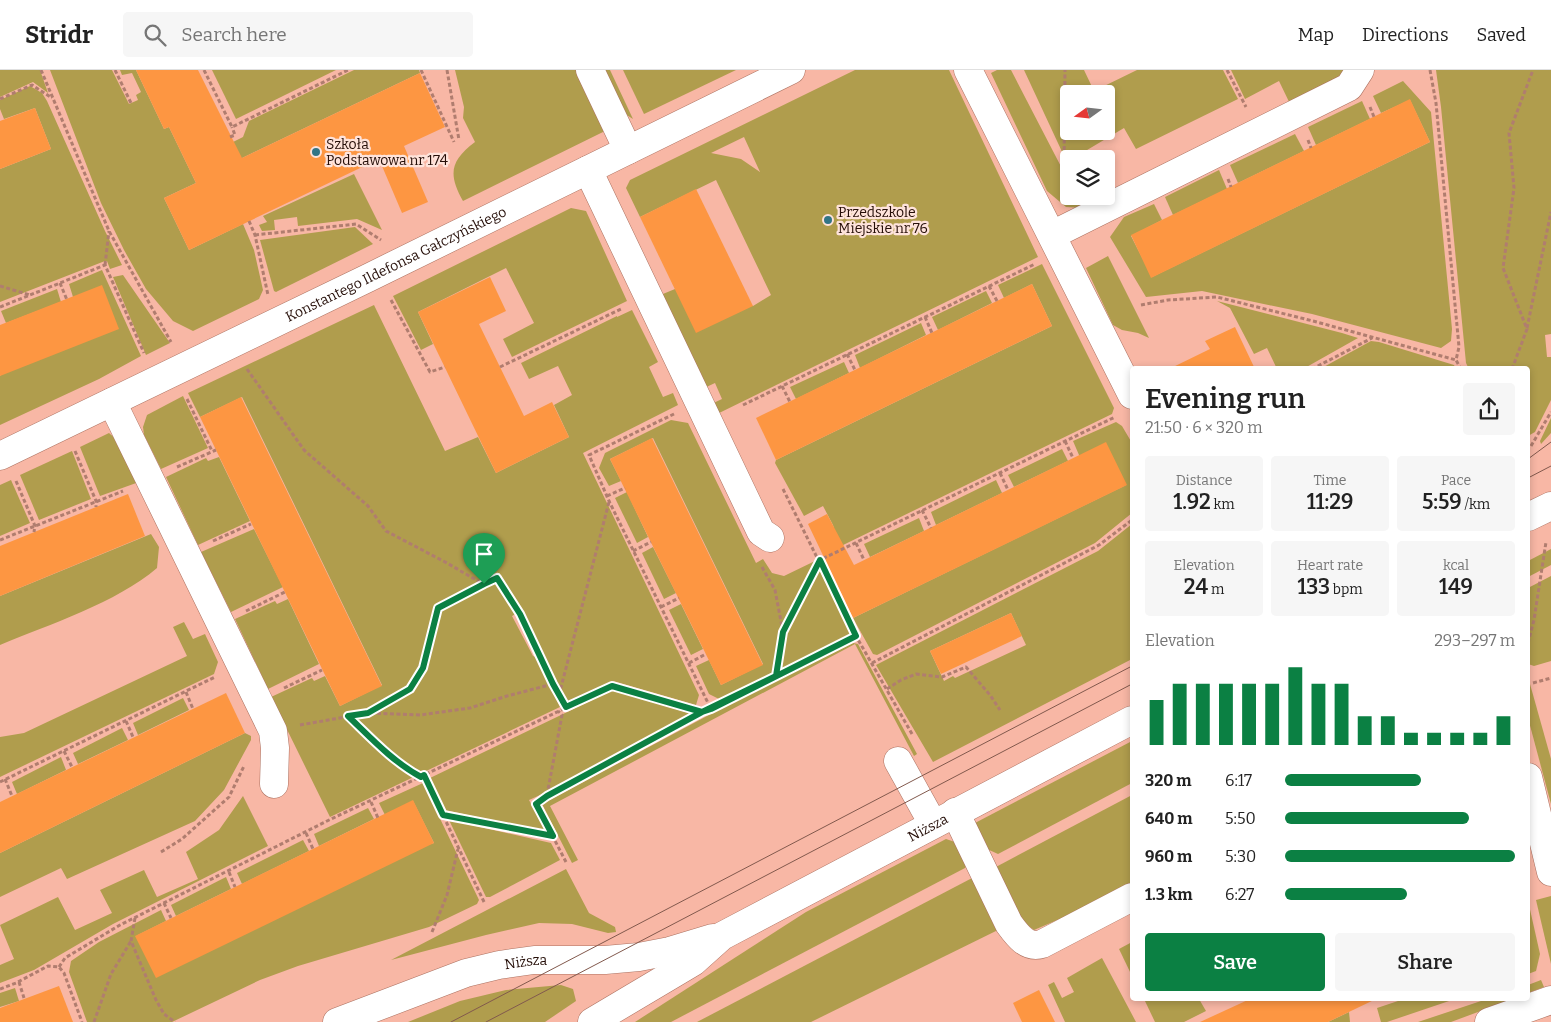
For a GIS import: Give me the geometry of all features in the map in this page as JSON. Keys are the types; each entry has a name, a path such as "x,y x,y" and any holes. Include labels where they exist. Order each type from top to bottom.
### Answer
{"street":[{"path":"590,70 628,150"},
{"name":"Konstantego Ildefonsa Gałczyńskiego","path":"0,456 790,70"},
{"path":"968,70 1056,243 1126,405"},
{"path":"1056,243 1349,87 1360,70"},
{"path":"588,170 761,532 764,550"},
{"path":"112,402 273,731 276,748 274,784"},
{"path":"1530,516 1551,506"},
{"name":"Niższa","path":"337,1022 466,973 499,965 534,960 605,960 639,957 670,951 722,936 1130,721"},
{"path":"907,751 944,818 1020,939 1036,946 1042,944 1130,898"},
{"path":"1530,785 1551,872"},
{"name":"Niższa","path":"600,1017 693,962 722,936"},
{"path":"600,1017 619,995 621,982 619,971 613,964 605,960"},
{"path":"1490,1022 1551,1000"}],"path":[{"path":"41,70 109,231 173,345"},
{"path":"115,70 131,103"},
{"path":"204,70 236,135 230,137"},
{"path":"232,127 348,70"},
{"path":"421,70 454,142"},
{"path":"447,70 459,140"},
{"path":"1064,150 1065,70"},
{"path":"1430,70 1436,104 1459,347 1456,360 1459,366"},
{"path":"1527,329 1503,268 1514,188 1509,133 1533,70"},
{"path":"0,99 32,84 52,98"},
{"path":"1513,366 1527,329 1551,212"},
{"path":"249,221 255,235 268,299"},
{"path":"255,235 356,224 387,243"},
{"path":"109,231 105,265 146,358"},
{"path":"743,405 989,286 1056,243"},
{"path":"0,307 105,265"},
{"path":"60,283 66,300"},
{"path":"0,286 31,295"},
{"path":"989,286 997,301"},
{"path":"388,293 430,372 444,367"},
{"path":"1141,305 1168,300 1217,297 1313,320 1456,360"},
{"path":"500,367 627,307"},
{"path":"925,317 932,333"},
{"path":"1318,366 1372,337"},
{"path":"847,354 855,370"},
{"path":"246,366 304,450 368,506 386,531 484,584"},
{"path":"782,386 790,402"},
{"path":"170,471 214,451 183,392"},
{"path":"776,676 783,632 820,560 1065,441 1126,405"},
{"path":"1531,446 1551,412"},
{"path":"676,413 588,455 711,709"},
{"path":"1065,441 1073,458"},
{"path":"72,443 96,501 96,507"},
{"path":"1000,473 1008,490"},
{"path":"16,480 34,526 34,532"},
{"path":"0,540 128,488"},
{"path":"607,497 625,488"},
{"path":"784,489 856,636 887,688 907,751"},
{"path":"559,695 609,501"},
{"path":"922,510 931,528"},
{"path":"872,663 1099,545 1130,522"},
{"path":"212,542 251,524"},
{"path":"633,551 651,542"},
{"path":"856,542 864,560"},
{"path":"1530,635 1546,542"},
{"path":"764,550 775,590 783,632"},
{"path":"368,713 410,689 423,668 438,608 497,578 520,614 566,707"},
{"path":"238,615 285,592"},
{"path":"661,607 679,598"},
{"path":"566,862 536,804 547,796 702,712 856,636"},
{"path":"688,663 706,654"},
{"path":"887,688 916,674 942,677 965,665 1000,710"},
{"path":"283,688 322,670"},
{"path":"0,782 221,674"},
{"path":"1533,683 1551,678"},
{"path":"294,726 368,713 420,715 470,708 553,684"},
{"path":"59,967 65,958 120,925 306,832 612,686 702,712"},
{"path":"186,692 193,708"},
{"path":"547,796 562,714 558,711"},
{"path":"348,716 406,769 423,776 485,904"},
{"path":"126,721 133,737"},
{"path":"64,751 72,767"},
{"path":"161,852 182,840 229,797 248,758"},
{"path":"4,779 12,796"},
{"path":"371,802 378,818"},
{"path":"443,815 553,836"},
{"path":"306,832 313,849"},
{"path":"432,932 447,895 459,848"},
{"path":"229,872 236,887"},
{"path":"164,903 171,918"},
{"path":"94,1022 110,974 131,941 135,918"},
{"path":"131,941 156,1000 164,1014 175,1022"},
{"path":"0,989 19,982 48,966 59,967 64,973 82,1022"},
{"path":"19,982 24,998"}],"shaded area":[{"path":"0,70 40,70 48,93 33,82 0,97"},
{"path":"50,70 112,70 129,104 138,100 136,95 141,92 132,73 122,75 120,70 136,70 164,129 169,127 196,183 164,198 189,250 243,224 254,250 263,290 259,299 193,331 173,321 146,289 124,250 101,203"},
{"path":"212,70 336,70 236,119"},
{"path":"354,70 419,70 420,73 240,159 233,142 243,137 249,121"},
{"path":"455,70 581,70 607,125 603,132 463,201 455,183 454,168 460,155 475,142 463,118 464,107"},
{"path":"600,70 610,70 633,119 619,110"},
{"path":"623,70 736,70 644,114"},
{"name":"Przedszkole Miejskie nr 76","path":"855,70 949,70 1038,257 711,417 705,407 722,399 715,383 702,389 658,296 675,289 753,306 771,295 716,180 640,217 626,188 630,180","holes":["744,137 760,172 741,159 711,153"]},
{"path":"997,70 1011,70 1060,165 1060,202 1047,191 991,73"},
{"path":"1024,70 1084,70 1091,85 1060,85 1060,140 1104,140 1087,150 1061,150"},
{"path":"1137,70 1223,70 1238,99 1136,149 1124,128 1115,133 1115,85 1106,85"},
{"path":"1231,70 1346,70 1336,85 1292,108 1279,81 1245,99"},
{"path":"1436,70 1551,70 1551,334 1545,335 1547,357 1551,357 1551,400 1535,432 1530,435 1530,366 1468,366 1466,363"},
{"path":"1403,81 1431,112 1452,329 1451,341 1441,348 1312,314 1202,291 1146,297 1110,237 1124,217 1154,204 1162,220 1131,236 1152,277 1430,142 1410,100 1381,113 1373,96"},
{"path":"30,86 42,93 47,101 122,265 110,269 107,261 105,261 0,302 0,169 51,149 35,108 4,119 0,109 0,100"},
{"path":"1362,101 1370,119 1316,145 1308,127"},
{"path":"1295,134 1304,151 1238,183 1230,165"},
{"path":"1219,170 1227,189 1173,215 1165,197"},
{"path":"354,174 382,230 357,219 298,226 297,217 274,220 275,230 262,231 259,225 267,222 263,216"},
{"path":"1064,205 1080,205 1082,208 1066,207"},
{"path":"571,208 586,211 627,301 512,357 503,339 534,323 506,268 418,312 433,344 421,350 393,296"},
{"path":"355,227 373,244 276,292 274,291 260,240"},
{"path":"1108,256 1149,338 1138,333 1122,330 1113,325 1086,268"},
{"path":"1042,264 1114,408 1112,414 839,547 833,525 823,506 804,516 775,463 776,460 1052,326 1032,284 1004,298 998,285"},
{"path":"102,270 141,356 99,379 0,425 0,376 73,297 69,284"},
{"path":"123,275 170,343 146,355 113,277"},
{"path":"57,289 61,302 6,323 1,311"},
{"path":"986,291 992,303 938,330 932,317"},
{"path":"1217,301 1358,338 1308,366 1276,366 1267,348 1254,354 1230,308"},
{"path":"374,305 445,451 478,437 496,473 569,437 554,405 572,395 558,366 529,379 521,363 632,310 658,362 649,367 663,397 673,393 678,405 583,453 699,695 696,705 613,681 567,702 521,611 512,616 533,656 536,657 560,707 330,817 271,697 312,678 314,681 325,676 340,706 382,685 242,397 200,417 188,393"},
{"path":"921,323 926,335 860,368 855,355"},
{"path":"1371,341 1454,366 1325,366"},
{"path":"844,362 849,373 796,399 790,387"},
{"path":"183,396 208,448 161,469 144,435 143,427 147,415"},
{"path":"1551,418 1551,433 1541,444 1540,441"},
{"path":"671,420 688,423 756,563 763,559 772,573 784,576 815,561 851,635 721,700 709,694 696,666 709,660 721,685 763,664 653,438 610,459 621,481 609,486 599,468 605,453"},
{"path":"1116,422 1122,426 1130,440 1130,515 1095,543 877,655 873,654 853,618 1126,485 1079,455 1073,441"},
{"path":"109,433 117,440 139,482 100,496 80,447"},
{"path":"1062,449 1068,461 1014,487 1008,475"},
{"path":"72,451 91,499 39,520 20,475"},
{"path":"219,457 250,521 198,545 166,477 206,458 208,461"},
{"path":"11,480 30,523 0,536 0,485"},
{"path":"996,480 1002,493 936,525 931,512"},
{"path":"627,492 648,537 637,543 615,498"},
{"path":"919,518 924,531 870,557 864,544"},
{"path":"1130,526 1130,660 933,762 876,665 1098,551","holes":["1011,613 1026,645 955,678 953,676 944,681 930,651"]},
{"path":"254,529 283,587 231,612 201,552"},
{"path":"151,534 159,547 157,568 141,580 82,612 0,645 0,596"},
{"path":"653,547 676,593 664,599 642,553"},
{"path":"1551,549 1551,565 1530,576 1530,560"},
{"path":"1551,576 1551,661 1534,666 1530,665 1530,587"},
{"path":"288,599 319,664 268,689 235,619 275,601 277,604"},
{"path":"681,604 703,649 691,655 669,610"},
{"path":"184,622 193,639 205,634 218,662 214,674 0,777 0,737 24,733 187,656 173,627"},
{"path":"853,643 858,644 917,754 914,756 855,644 550,806 578,860 572,863 542,804 737,700"},
{"path":"1530,684 1551,759 1551,804 1530,725"},
{"path":"613,690 692,714 529,800 546,832 445,810 430,778"},
{"path":"183,698 189,710 138,735 133,723"},
{"path":"122,728 128,740 78,764 73,753"},
{"path":"245,733 251,736 251,740 224,790 195,821 67,879 61,868 0,897 0,853"},
{"path":"1130,742 1130,784 998,854 987,849 975,823"},
{"path":"61,757 66,770 17,794 12,782"},
{"path":"423,783 479,900 477,904 429,927 298,966 260,980 172,1022 87,1022 69,972 71,961 99,942 161,910 166,921 136,936 434,843 413,801 385,815 379,803"},
{"path":"243,796 268,846 113,924 34,970 0,983 0,965 14,959 0,925 58,897 75,930 112,913 100,890 144,870 157,897 198,879 186,852 219,830"},
{"path":"1130,796 1130,889 1034,930 1019,919 994,868"},
{"path":"368,808 374,819 319,846 314,834"},
{"path":"449,820 551,843 560,860 490,897 486,897"},
{"path":"946,839 958,843 969,862 965,868 671,1022 635,1022 806,912"},
{"path":"303,840 309,851 242,884 237,873"},
{"path":"566,869 589,913 615,927 616,932 608,933 572,924 539,923 391,960"},
{"path":"226,877 231,889 176,916 171,905"},
{"path":"974,877 998,930 811,1022 697,1022"},
{"path":"1551,896 1551,964 1536,900"},
{"path":"1530,909 1540,954 1536,971 1530,973"},
{"path":"1130,943 1130,972 1119,949"},
{"path":"1102,958 1136,1022 1065,1022 1048,985 1054,982 1062,998 1074,992 1067,978"},
{"path":"1541,980 1544,987 1530,992 1530,984"},
{"path":"561,985 573,989 576,1001 545,1022 408,1022 460,1001 506,990"},
{"path":"15,988 19,1001 0,1007 0,993"},
{"path":"1145,1001 1200,1001 1206,1011 1184,1022 1155,1022"},
{"path":"1398,1001 1449,1001 1387,1022 1381,1022 1377,1008"},
{"path":"1481,1001 1508,1001 1451,1022 1418,1022"},
{"path":"1349,1012 1350,1022 1328,1022"}],"building":[{"path":"136,70 198,70 242,158 420,73 445,127 404,146 428,202 402,213 379,159 189,250 164,198 196,183 169,127 164,129"},
{"path":"1410,99 1430,142 1151,278 1131,235"},
{"path":"35,108 51,149 0,169 0,121"},
{"path":"696,189 753,306 696,333 640,217"},
{"path":"490,277 506,311 479,324 524,416 552,402 569,437 496,473 418,312"},
{"path":"1032,284 1052,326 776,460 756,418"},
{"path":"102,285 119,329 0,376 0,325"},
{"path":"1235,327 1254,366 1175,366 1210,349 1205,341"},
{"path":"241,397 382,686 340,706 200,417"},
{"path":"652,438 763,665 721,685 610,459"},
{"path":"1106,442 1127,485 853,618 808,524 827,514 854,565"},
{"path":"128,494 145,536 0,596 0,546"},
{"path":"1011,613 1022,636 941,674 930,651"},
{"path":"226,693 245,733 0,853 0,802"},
{"path":"413,800 434,843 156,978 135,936"},
{"path":"59,986 73,1022 0,1022 0,1008"},
{"path":"1039,990 1055,1022 1022,1022 1013,1003"},
{"path":"1246,1001 1372,1001 1328,1022 1200,1022"}],"tram line":[{"path":"1530,458 1551,442"},
{"path":"1530,477 1551,466"},
{"path":"451,1022 1130,667"},
{"path":"486,1022 1130,685"}],"place":[{"name":"Szkoła Podstawowa nr 174","path":"316,152"},
{"name":"Przedszkole Miejskie nr 76","path":"828,220"}],"route":[{"path":"484,584 438,608 423,668 410,689 368,713 348,716 406,769 421,777 424,775 443,815 553,836 536,804 547,796 702,712 776,676 783,632 820,560 856,636 711,709 702,712 612,686 566,707 520,614 497,578 484,584"}]}
